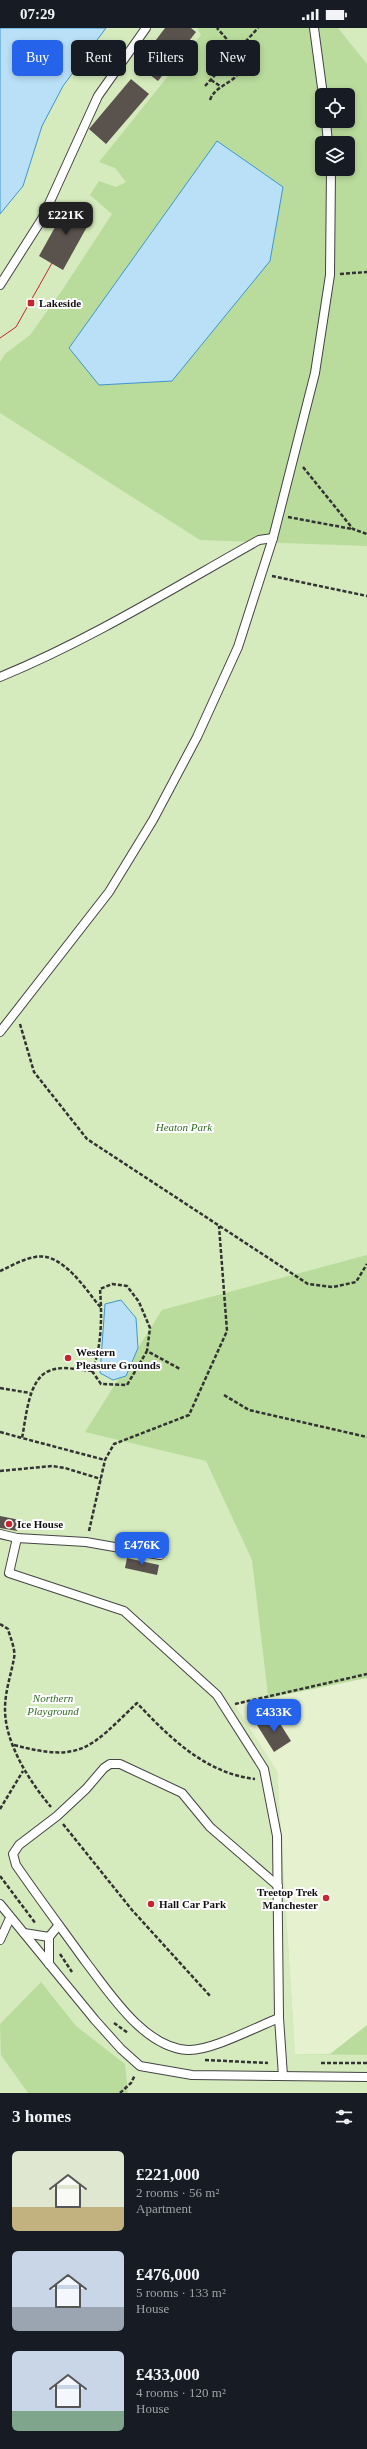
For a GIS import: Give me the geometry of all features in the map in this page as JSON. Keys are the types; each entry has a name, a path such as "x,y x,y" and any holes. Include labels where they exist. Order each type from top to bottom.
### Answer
{"lane":[{"path":"0,285 42,219 98,96 146,28"},
{"path":"314,28 322,88"},
{"path":"0,1032 109,892 153,820 197,737 238,647 273,538 315,373 330,275 331,176"},
{"path":"0,677 23,667 122,616 259,540 273,538"},
{"path":"0,1534 17,1538 86,1542 160,1554"},
{"path":"17,1538 9,1573 124,1611 217,1695 264,1769 277,1836 279,2018 283,2076"},
{"path":"278,1886 210,1827 182,1793 120,1764 110,1764 104,1768 86,1789 57,1816 19,1845 13,1854 16,1865 58,1926 118,2004 151,2035 173,2046 188,2050 205,2048 279,2018"},
{"path":"0,1904 105,2032 140,2066 192,2075 367,2077"},
{"path":"0,1940 10,1918"},
{"path":"49,1964 49,1937 58,1926"},
{"path":"24,1933 49,1937"}],"path":[{"path":"218,28 228,40"},
{"path":"248,40 258,28"},
{"path":"205,86 215,76"},
{"path":"210,100 210,94 235,76"},
{"path":"211,80 220,86"},
{"path":"330,275 367,272"},
{"path":"294,456 353,529"},
{"path":"278,515 353,529 367,534"},
{"path":"261,574 367,596"},
{"path":"16,1013 34,1072 87,1140 308,1284 333,1287 356,1282 367,1264"},
{"path":"86,1542 105,1460 114,1444 189,1415 227,1331 218,1226"},
{"path":"0,1271 36,1256 55,1260 66,1269 101,1308"},
{"path":"112,1284 127,1286 139,1302 150,1328 147,1351 127,1385 101,1384 92,1371 97,1360 101,1308 100,1290 112,1284"},
{"path":"147,1351 180,1369"},
{"path":"22,1438 30,1403 30,1393 40,1378 48,1370 65,1369 92,1371"},
{"path":"0,1388 30,1393"},
{"path":"224,1395 249,1410 367,1437"},
{"path":"0,1432 105,1460"},
{"path":"0,1471 52,1466 65,1468 101,1479"},
{"path":"0,1624 8,1628 15,1657 8,1678 5,1710 14,1745 23,1771 108,1882 211,1997"},
{"path":"225,1706 367,1674"},
{"path":"14,1745 39,1751 66,1753 85,1749 137,1703 170,1738 194,1756 226,1772 254,1779 266,1778"},
{"path":"0,1808 23,1771"},
{"path":"317,2064 367,2063"},
{"path":"120,2093 131,2083 140,2066"}],"green space":[{"name":"Heaton Park","path":"0,28 367,28 367,2093 128,2093 128,2090 124,2093 0,2093"},
{"path":"197,28 338,28 367,64 367,546 200,540 0,413 0,362 5,354 30,335 63,289 112,214 90,195 99,181 116,187 126,182 115,168 99,162 168,76 198,76 197,40 201,35"},
{"path":"367,1255 367,2055 295,2054 277,1771 252,1560 206,1461 85,1432 162,1310"},
{"name":"Treetop Trek Manchester","path":"367,1678 367,2025 330,2054 295,2054 277,1771 235,1705"},
{"path":"41,1982 76,2026 125,2064 128,2093 28,2093 1,2055 0,2024"}],"water":[{"path":"0,28 106,28 97,40 71,40 71,75 63,86 42,126 23,186 0,214"},
{"path":"217,141 283,187 270,261 172,381 99,385 69,348"},
{"path":"121,1300 136,1318 138,1348 126,1376 113,1380 100,1373 105,1304"}],"building":[{"path":"165,28 191,28 196,32 190,40 156,40"},
{"path":"151,76 162,76 158,81"},
{"path":"131,79 149,94 106,144 89,129"},
{"path":"69,202 93,216 63,270 39,256"},
{"name":"Ice House","path":"0,1516 20,1520 17,1531 0,1528"},
{"path":"127,1558 159,1565 157,1575 125,1568"},
{"path":"274,1714 291,1741 274,1752 257,1725"}],"tram line":[{"path":"0,338 16,327 52,263"}],"place":[{"name":"Lakeside","path":"31,303"},
{"name":"Western Pleasure Grounds","path":"68,1358"},
{"name":"Ice House","path":"9,1524"},
{"name":"Treetop Trek Manchester","path":"326,1898"},
{"name":"Hall Car Park","path":"151,1904"}],"park label":[{"name":"Northern Playground","path":"53,1704"}]}
